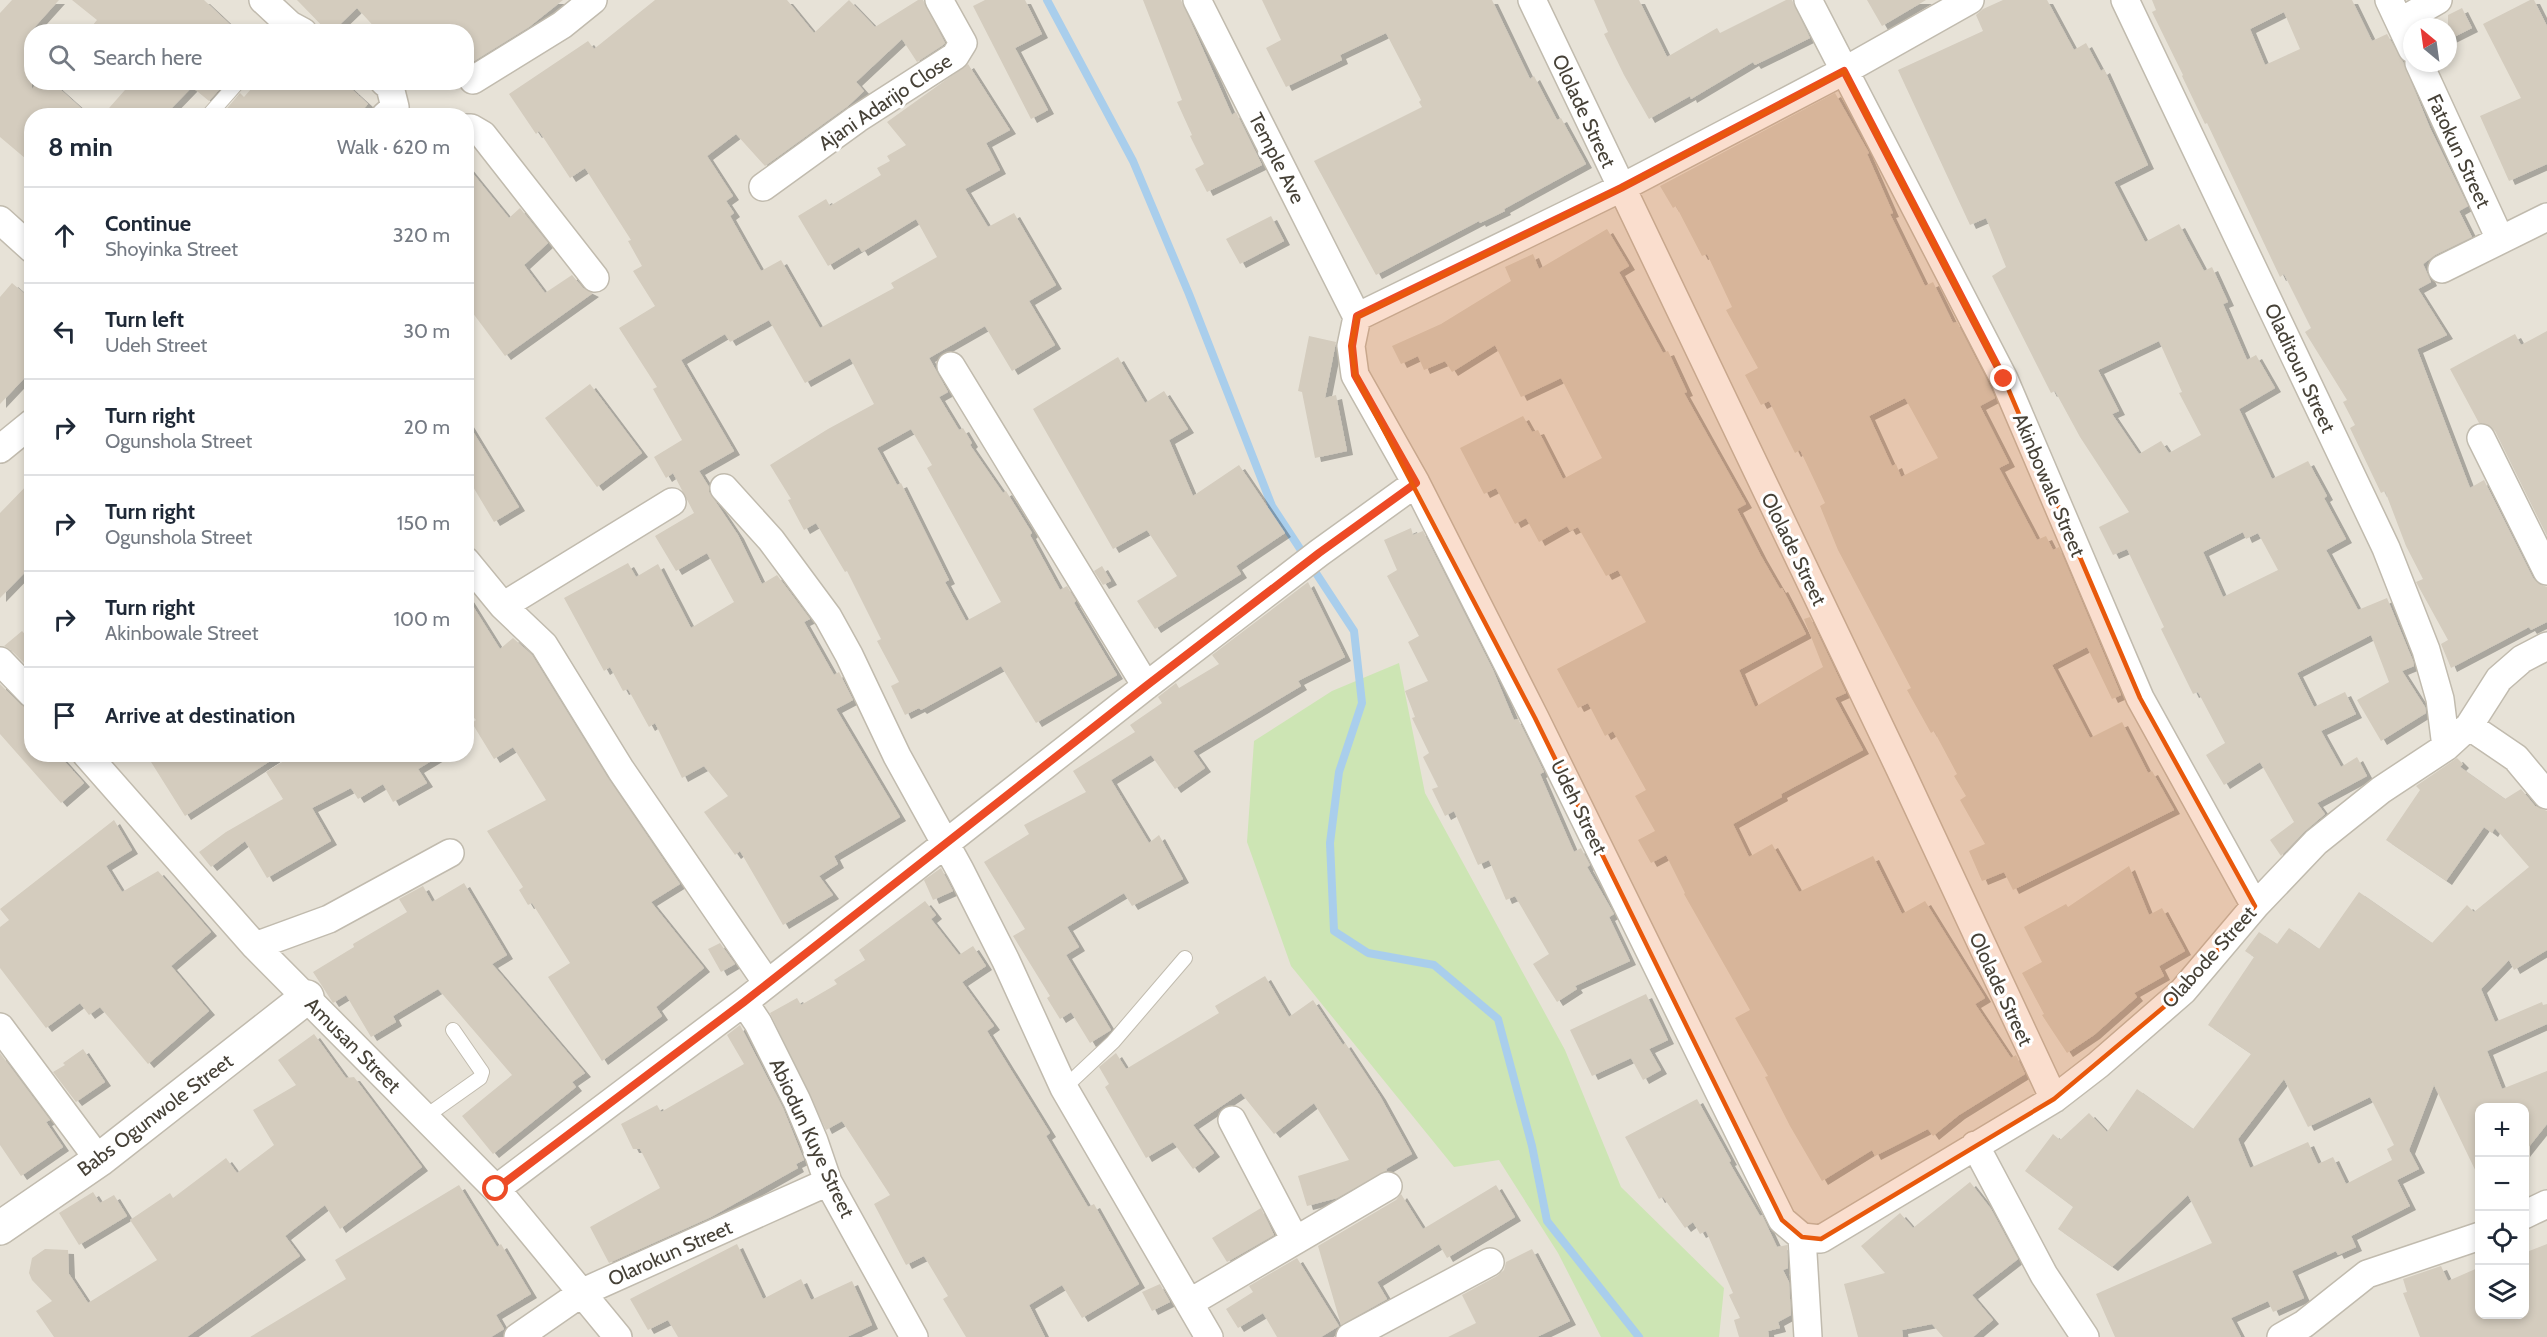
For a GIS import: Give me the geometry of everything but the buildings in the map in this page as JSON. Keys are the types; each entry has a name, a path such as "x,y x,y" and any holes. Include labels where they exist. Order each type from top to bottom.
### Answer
{"street":[{"path":"263,0 287,24"},
{"path":"474,79 562,25 592,0"},
{"name":"Ajani Adarijo Close","path":"763,187 857,118 954,56 963,43 939,0"},
{"name":"Temple Ave","path":"1197,0 1357,316"},
{"name":"Ololade Street","path":"1532,0 1900,769 1985,956 2054,1099"},
{"name":"Akinbowale Street","path":"1808,0 2004,379 2140,698 2255,906"},
{"path":"1357,316 1621,188 1844,71 1970,0"},
{"name":"Oladitoun Street","path":"2125,0 2386,548 2426,650 2440,699 2446,747"},
{"path":"2403,30 2394,11 2438,0"},
{"name":"Fatokun Street","path":"2423,72 2500,239"},
{"path":"391,90 394,108"},
{"path":"474,130 483,135 595,278"},
{"path":"2442,269 2547,217"},
{"path":"0,220 24,242"},
{"name":"Udeh Street","path":"1357,316 1352,346 1355,375 1416,483 1535,718 1782,1220 1802,1237"},
{"path":"951,366 1146,686"},
{"path":"0,449 24,430"},
{"path":"2481,438 2547,571"},
{"path":"496,1189 744,1002 1319,553 1416,483"},
{"path":"724,488 771,540 828,617 944,846 960,870 1006,961 1064,1089 1209,1337"},
{"path":"503,606 672,502"},
{"path":"474,571 503,606 544,645 621,770 767,983"},
{"name":"Olabode Street","path":"1802,1237 1821,1239 2054,1099 2098,1065 2183,991 2255,906 2316,842 2381,790 2446,747 2469,726 2499,679 2522,659 2547,646"},
{"path":"0,661 24,686"},
{"path":"2469,726 2516,758 2547,795"},
{"name":"Amusan Street","path":"93,762 255,946 496,1189 618,1337"},
{"path":"255,946 329,919 450,853"},
{"name":"Babs Ogunwole Street","path":"0,1228 99,1160 307,997"},
{"name":"Abiodun Kuye Street","path":"744,1002 758,1023 797,1101 828,1182 914,1337"},
{"path":"0,1027 99,1160"},
{"path":"1232,1120 1295,1240"},
{"path":"1975,1145 2044,1275 2085,1337"},
{"name":"Olarokun Street","path":"518,1337 583,1292 828,1182"},
{"path":"1189,1303 1388,1186"},
{"path":"2529,1213 2547,1204"},
{"path":"1802,1237 1808,1337"},
{"path":"2282,1337 2304,1324 2367,1274 2475,1238"},
{"path":"1350,1337 1490,1262"}],"lane":[{"path":"215,108 231,90"},
{"path":"1064,1089 1113,1042 1185,958"},
{"path":"425,1117 480,1078 482,1072 453,1030"}],"highlighted area":[{"path":"1844,71 2004,379 2140,698 2255,906 2183,991 2054,1099 1821,1239 1802,1237 1782,1220 1535,718 1355,375 1351,346 1357,317 1621,188"}],"shaded area":[{"path":"0,0 2547,0 2547,1337 0,1337"}],"green space":[{"path":"1399,663 1425,793 1565,1050 1621,1187 1724,1288 1719,1337 1601,1337 1558,1253 1499,1160 1454,1167 1291,966 1247,842 1254,741 1332,691"}],"waterway":[{"path":"1047,0 1133,161 1189,294 1272,506 1354,631 1362,703 1339,772 1330,843 1334,931 1368,953 1434,965 1498,1019 1532,1146 1547,1221 1639,1337"}],"route":[{"path":"496,1189 744,1002 1319,553 1416,483 1355,375 1352,346 1357,316 1621,188 1844,71 2004,379"}]}
